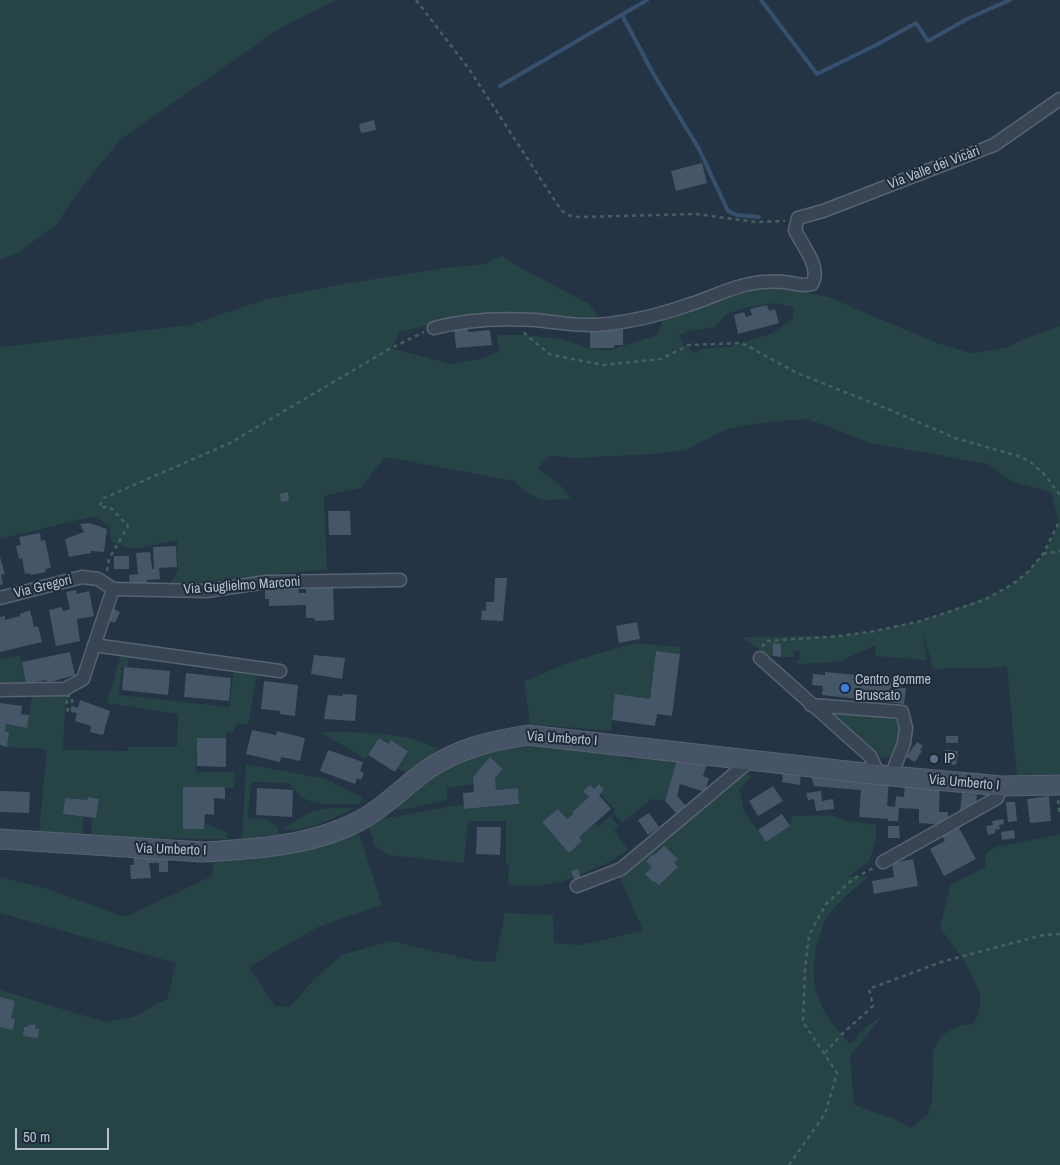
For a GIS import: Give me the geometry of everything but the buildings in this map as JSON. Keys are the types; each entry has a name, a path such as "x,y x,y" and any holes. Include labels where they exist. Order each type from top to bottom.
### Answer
{"main road":[{"name":"Via Umberto I","path":"0,839 203,852 299,842 329,835 357,822 429,769 453,755 495,740 528,735 885,775 1002,786 1060,785"}],"street":[{"name":"Via Valle dei Vicàri","path":"798,218 823,211 994,145 1060,99"},
{"path":"434,328 460,321 535,320 580,326 598,325 628,320 688,305 750,283 776,281 794,283 804,287 812,284 816,278 815,268 796,230 798,218"},
{"name":"Via Gregori","path":"0,598 82,577 98,579 113,589"},
{"name":"Via Guglielmo Marconi","path":"113,589 206,591 266,582 400,580"},
{"path":"0,690 65,689 83,679 113,589"},
{"path":"94,645 280,671"},
{"path":"760,658 812,705 843,730 870,756 885,775 905,736 906,728 902,712 812,705"},
{"path":"577,886 621,869 752,760"},
{"path":"883,862 997,798 1002,786"}],"path":[{"path":"416,0 469,69 566,215 582,218 696,214 756,222 779,222 798,218"},
{"path":"517,320 527,336 551,355 604,365 661,359 689,346 742,343 797,373 955,438 1018,456 1029,461 1044,474 1060,495"},
{"path":"113,589 106,572 109,559 128,526 110,507 100,508 102,499 230,443 391,348 434,328"},
{"path":"760,658 760,651 766,641 840,636 875,631 921,621 984,600 1013,584 1028,572 1043,554 1060,520"},
{"path":"1043,554 1060,551"},
{"path":"66,696 71,696 73,706 72,712 68,711 66,696"},
{"path":"789,1164 825,1114 837,1073 802,1022 809,935 826,904 853,879 883,862"},
{"path":"825,1054 842,1034 873,1006 869,989 942,962 1043,935 1060,934"}],"green space":[{"path":"0,0 336,0 279,29 121,139 78,192 56,225 16,254 0,260"},
{"path":"502,255 508,261 589,304 598,316 582,321 461,318 400,332 391,348 450,364 484,358 499,351 497,335 528,335 561,339 585,347 607,351 657,335 663,320 713,300 753,288 784,288 828,297 937,343 971,353 1006,348 1024,339 1060,326 1060,774 1017,775 1007,667 933,669 923,631 927,660 875,656 876,645 838,662 797,664 797,660 800,660 800,651 794,651 794,657 781,657 781,644 773,643 773,656 766,654 742,637 840,636 875,631 921,621 998,593 1028,572 1043,554 1056,531 1059,521 1051,492 1011,481 988,464 871,443 807,419 760,423 728,429 685,450 653,454 575,458 550,456 542,463 539,469 560,485 571,499 541,500 525,491 514,481 385,457 361,488 324,496 327,570 168,586 178,572 177,540 134,549 111,542 110,527 95,516 0,539 0,347 190,325 263,300 349,283 444,268 486,264","holes":["776,303 794,307 793,318 773,333 732,346 703,349 695,353 683,344 679,335 689,331 715,327 727,314 748,307"]},
{"path":"634,643 681,647 680,654 656,651 650,699 615,695 611,731 530,724 524,682 567,663"},
{"path":"121,654 129,655 128,667 122,667 119,695 229,707 234,667 258,670 248,725 237,723 234,726 234,731 226,732 226,738 197,738 196,772 235,772 234,788 183,787 183,829 204,829 204,823 227,832 227,839 91,836 92,818 96,818 99,799 88,797 87,800 65,798 64,814 84,817 82,835 39,832 47,749 7,747 9,732 5,731 6,724 27,728 32,696 66,696 63,750 128,751 128,747 177,747 178,714 107,703"},
{"path":"20,655 26,684 0,685 0,659"},
{"path":"827,710 895,717 901,732 893,753 889,757 879,758"},
{"path":"320,732 381,734 410,738 438,749 407,773 397,768 408,750 391,741 389,744 379,738 366,759"},
{"path":"503,741 605,747 633,762 636,746 679,753 665,801 652,799 622,823 613,813 615,810 600,793 604,790 599,784 594,789 590,785 584,791 589,797 567,819 558,809 542,822 569,853 582,841 579,837 595,823 598,827 610,816 619,826 614,831 628,849 611,861 580,875 578,869 572,871 573,878 565,881 541,885 508,885 509,864 506,864 506,821 468,821 464,863 388,855 374,844 367,822 464,804 465,809 519,804 518,788 496,790 495,778 503,769 490,757 473,777 473,784 447,788 447,800 412,808 381,811 442,766"},
{"path":"246,764 325,779 363,798 358,804 319,804 303,798 289,783 251,782 248,818 266,819 278,828 279,835 242,839"},
{"path":"743,773 752,776 739,789 744,811 766,842 789,826 792,816 831,815 847,821 876,825 876,839 870,860 848,877 869,876 842,900 826,920 816,949 814,977 816,989 825,1012 850,1044 866,1027 883,1015 850,1056 854,1105 892,1118 910,1128 928,1114 932,1099 933,1050 942,1035 957,1027 974,1023 980,1000 976,983 971,973 940,928 950,885 985,867 986,853 996,847 1060,834 1060,1165 0,1165 0,990 105,1022 133,1017 167,999 176,963 0,913 0,877 45,888 125,917 212,876 213,861 233,853 358,830 382,905 318,927 249,967 275,1006 290,1007 313,980 342,955 390,941 477,961 495,962 505,913 553,915 554,943 579,945 643,931 620,878 668,835"},
{"path":"330,808 354,808 308,827 290,830 282,829 311,812"}],"waterway":[{"path":"500,86 647,0"},
{"path":"761,0 817,74 916,23 928,41 967,19 1010,0"},
{"path":"622,15 654,75 699,149 728,211 737,215 759,217"}],"place":[{"name":"Centro gomme Bruscato","path":"845,688"},
{"name":"IP","path":"934,759"}]}
